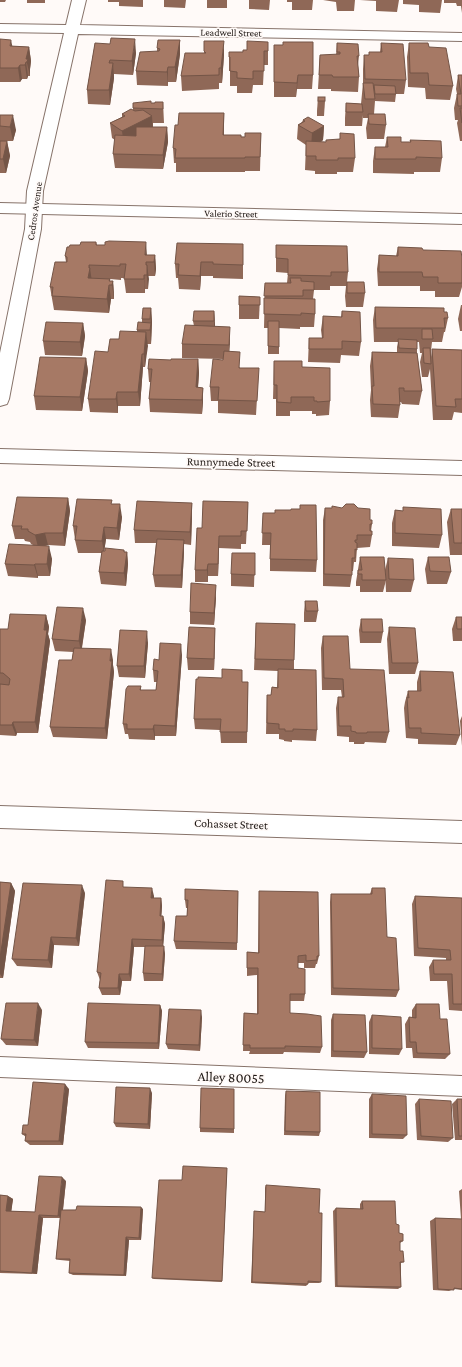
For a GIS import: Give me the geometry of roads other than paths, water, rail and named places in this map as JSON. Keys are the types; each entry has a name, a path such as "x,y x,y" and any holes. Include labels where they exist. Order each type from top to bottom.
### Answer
{"street":[{"name":"Cedros Avenue","path":"0,399 33,229 35,191 74,29 79,0"},
{"name":"Leadwell Street","path":"0,28 462,37"},
{"name":"Valerio Street","path":"0,208 462,218"},
{"name":"Runnymede Street","path":"0,456 462,468"},
{"name":"Cohasset Street","path":"0,817 462,832"}],"lane":[{"name":"Alley 80055","path":"0,1068 462,1086"}]}
